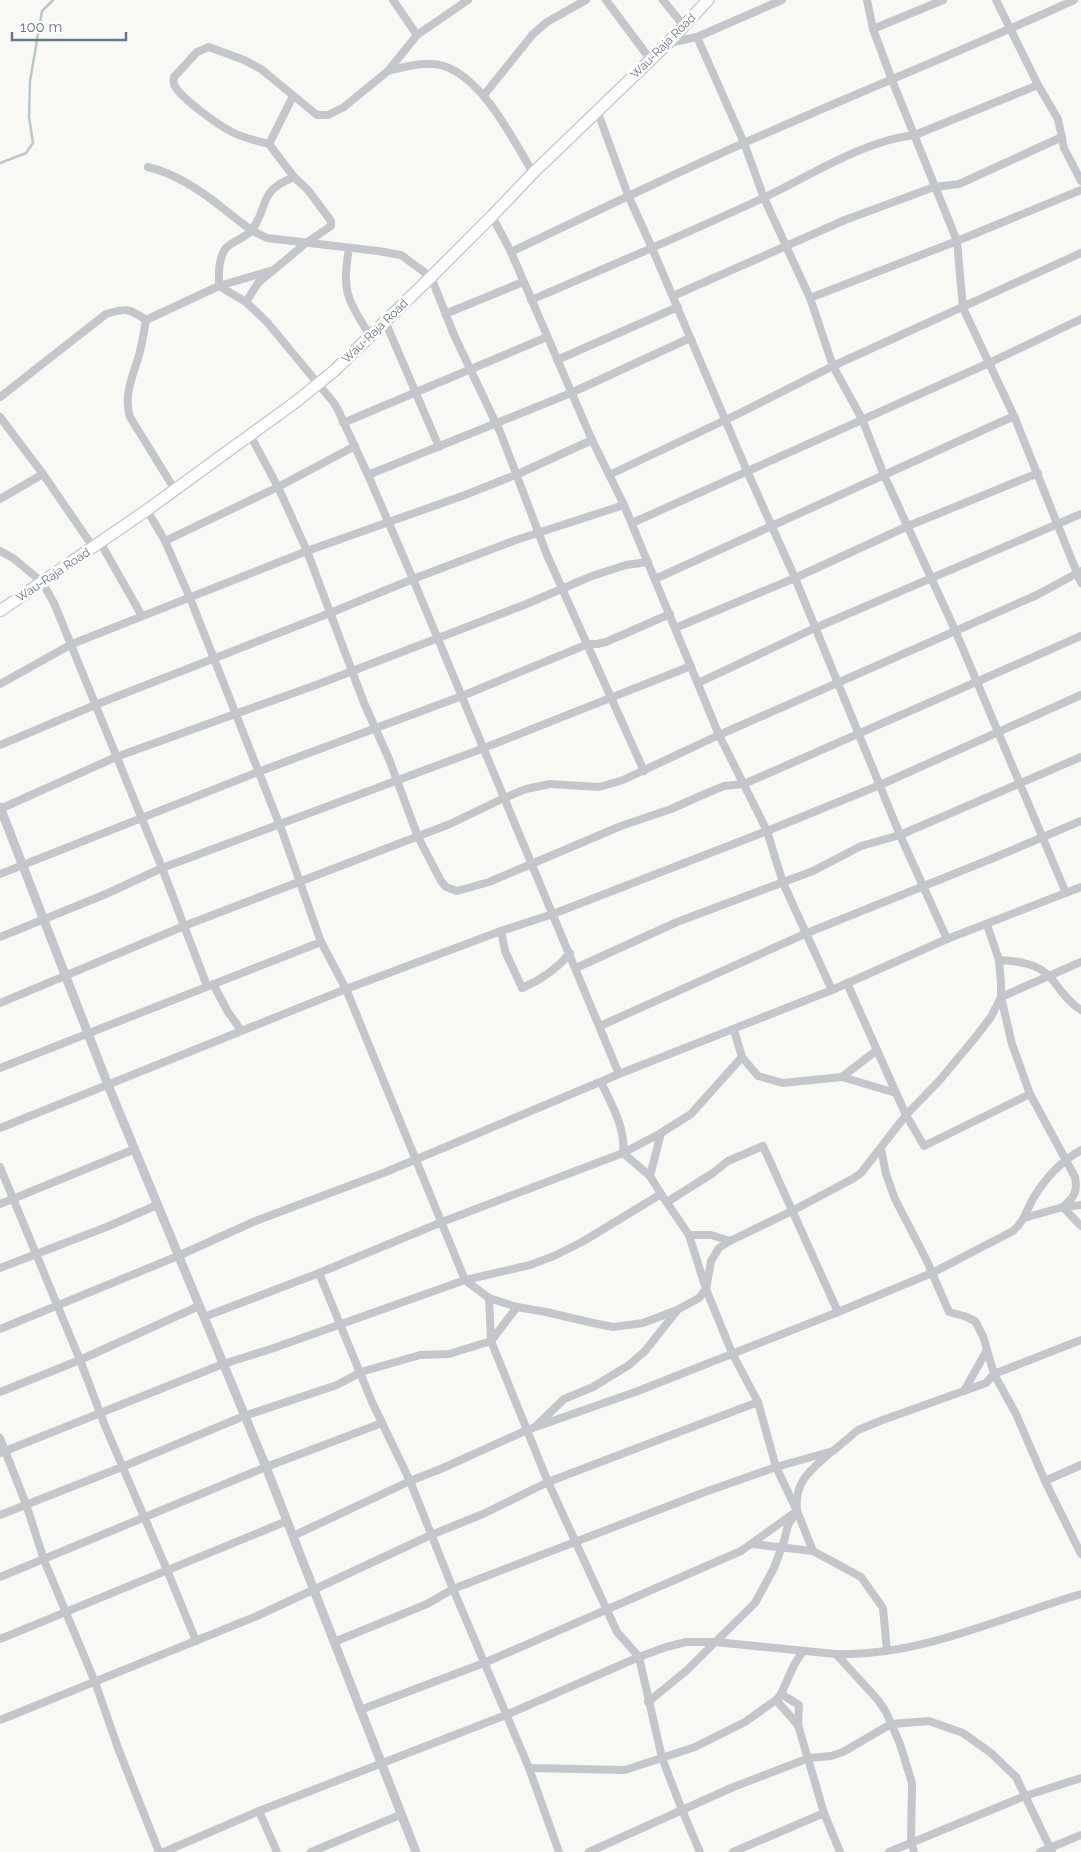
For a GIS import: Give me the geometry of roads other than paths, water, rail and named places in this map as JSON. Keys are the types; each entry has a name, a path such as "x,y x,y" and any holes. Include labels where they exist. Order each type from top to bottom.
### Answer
{"main road":[{"name":"Wau-Raja Road","path":"0,611 147,510 318,384 431,277 533,173 668,43 708,0"}],"street":[{"path":"392,0 417,35"},
{"path":"246,302 258,283 306,243 331,226 331,221 308,190 294,177 269,144 245,138 220,125 198,109 176,88 173,82 174,77 197,52 209,47 244,60 260,70 317,115 328,115 344,107 388,71 417,35 468,0"},
{"path":"484,95 533,34 547,22 586,0"},
{"path":"606,0 650,59"},
{"path":"663,0 683,25"},
{"path":"668,43 697,38 782,0"},
{"path":"867,0 873,29 892,80 957,241 963,308 1014,416 1057,524 1079,572 1081,583"},
{"path":"873,29 943,0"},
{"path":"996,0 1038,85 1058,119 1064,148 1081,181"},
{"path":"511,252 628,195 744,143 1011,29 1074,0"},
{"path":"697,38 744,143 764,198 810,298 834,366 862,420 884,475 955,630 1044,837 1066,893"},
{"path":"388,71 412,64 444,66 461,76 484,95 533,173"},
{"path":"532,300 764,198 877,144 901,136 915,135 1038,85"},
{"path":"269,144 294,96"},
{"path":"597,110 628,195 678,307 746,471 795,578 900,835 947,939"},
{"path":"673,296 845,220 934,187 959,184 1062,137"},
{"path":"148,167 168,173 191,185 251,231 267,238 401,255 431,277 445,314 518,474 547,555 644,770"},
{"path":"219,286 219,265 224,248 251,231 268,194 278,184 294,177"},
{"path":"810,298 1081,190"},
{"path":"492,216 511,252 592,440 624,504 719,735 767,831 783,882 832,990"},
{"path":"349,249 345,276 346,290 349,301 370,336"},
{"path":"609,474 725,420 834,366 1081,253"},
{"path":"146,320 219,286 271,271"},
{"path":"445,314 524,282"},
{"path":"219,286 246,302 267,322 334,403 355,446 413,579 619,1074"},
{"path":"557,360 678,307"},
{"path":"0,397 106,314 122,309 136,312 146,320"},
{"path":"632,524 989,363 1081,319"},
{"path":"146,320 139,354 130,380 127,408 130,417 175,490"},
{"path":"385,321 439,447"},
{"path":"343,423 546,337"},
{"path":"368,475 571,393 690,338"},
{"path":"654,579 1014,416"},
{"path":"0,417 97,544 142,616"},
{"path":"250,435 278,487 307,551 351,671 398,780 418,837 441,881 446,887 457,891 489,882 621,826 671,809 724,786 744,784 1081,636"},
{"path":"0,684 72,644 190,598 223,583 518,474 592,440"},
{"path":"165,541 278,487 355,446"},
{"path":"675,628 795,578 908,526 1038,473"},
{"path":"0,499 42,474"},
{"path":"0,745 95,705 413,579 540,532 624,504"},
{"path":"147,510 165,541 190,598 279,824 321,942 346,989 465,1280 489,1298 517,1308 613,1326 643,1323 677,1310 699,1298 706,1289 711,1261 719,1248 854,1178 881,1149 906,1115 939,1081 974,1039 991,1017 1001,997 1081,962"},
{"path":"698,683 815,628 1081,514"},
{"path":"0,550 42,582 54,603 184,926 210,985 242,1030"},
{"path":"416,1852 400,1815 294,1536 108,1085 0,808 116,757 351,671 616,568 648,562"},
{"path":"0,1003 184,926 450,824 526,789 550,784 599,787 623,780 719,735 1037,595 1079,572"},
{"path":"0,874 258,772 462,696 588,644 606,642 670,614"},
{"path":"0,937 106,894 162,868 484,748 691,666"},
{"path":"0,1128 346,989 501,931 553,914 767,831 880,785 1081,695"},
{"path":"576,968 677,922 813,871 861,846 900,835 1081,757"},
{"path":"600,1026 807,933 924,887 1081,821"},
{"path":"0,1329 178,1256 253,1222 416,1160 619,1074 832,990 947,939 1081,887"},
{"path":"987,925 998,960 1002,983 1001,997 1012,1044 1030,1094 1075,1177 1074,1197 1063,1206"},
{"path":"501,931 505,951 522,988 560,966 570,953"},
{"path":"0,1068 321,942"},
{"path":"998,960 1020,961 1049,976 1064,995 1081,1010"},
{"path":"847,983 906,1115 924,1146 1030,1094"},
{"path":"734,1030 742,1057 758,1076 783,1083 842,1077 896,1093"},
{"path":"842,1077 877,1050"},
{"path":"204,1317 623,1152 661,1133 691,1114 742,1057"},
{"path":"601,1082 623,1134 623,1152"},
{"path":"650,1176 661,1133"},
{"path":"667,1202 713,1173 728,1161 763,1146 838,1312"},
{"path":"0,1204 135,1149"},
{"path":"881,1149 886,1174 895,1199 949,1312 975,1321 983,1336 994,1374 1016,1414 1045,1481 1081,1554"},
{"path":"294,1536 410,1481 531,1428 638,1391 932,1273 1013,1231 1024,1218 1034,1198 1064,1159 1081,1150"},
{"path":"623,1152 650,1176 689,1235 706,1289 732,1353 758,1402 776,1467 814,1551"},
{"path":"0,1167 58,1305 105,1426 196,1641"},
{"path":"3,1452 223,1364 271,1349 465,1280 530,1265 554,1256 582,1242 661,1194"},
{"path":"0,1268 109,1226 157,1204"},
{"path":"1024,1218 1063,1206 1081,1205"},
{"path":"1063,1206 1081,1226"},
{"path":"689,1235 711,1235 730,1241"},
{"path":"319,1273 382,1423 410,1481 453,1589 530,1768 559,1852"},
{"path":"489,1298 491,1341 531,1428 548,1482 617,1632 639,1657 662,1758 700,1852"},
{"path":"0,1392 80,1360 199,1306"},
{"path":"0,1515 244,1416 337,1385 361,1372 420,1356 449,1354 491,1341 517,1308"},
{"path":"531,1428 564,1399 593,1388 629,1365 645,1351 677,1310"},
{"path":"648,1702 686,1671 755,1603 771,1575 782,1548 788,1526 797,1511 796,1498 800,1485 813,1468 858,1430 986,1383 994,1374 1081,1340"},
{"path":"964,1391 987,1350"},
{"path":"1,1716 95,1682 257,1616 431,1535 483,1514 548,1482 758,1402"},
{"path":"0,1577 266,1468 382,1423"},
{"path":"0,1438 3,1452 26,1504 44,1560 95,1682 118,1748 159,1852"},
{"path":"334,1642 427,1604 453,1589 776,1467 833,1451"},
{"path":"1045,1481 1081,1465"},
{"path":"360,1710 484,1663 741,1551 797,1511"},
{"path":"0,1639 287,1521"},
{"path":"752,1544 814,1551 861,1577 883,1608 887,1651"},
{"path":"164,1852 380,1762 506,1715 639,1657 686,1642 715,1642 836,1654 887,1651 965,1633 1015,1614 1081,1594"},
{"path":"530,1768 625,1770 695,1747 745,1722 778,1697 803,1651"},
{"path":"836,1654 878,1700 886,1712 900,1744 912,1783 911,1842 914,1852"},
{"path":"778,1697 799,1705 798,1725"},
{"path":"778,1697 798,1725 824,1813 840,1852"},
{"path":"589,1852 731,1788 809,1758 831,1756 843,1752 891,1724 929,1721 963,1733 991,1753 1016,1777 1051,1850"},
{"path":"889,1852 1026,1796 1081,1778"},
{"path":"259,1811 277,1852"},
{"path":"733,1852 824,1813"},
{"path":"310,1852 400,1815"},
{"path":"1040,1852 1051,1850 1081,1835"}],"waterway":[{"path":"0,163 26,153 33,143 29,117 30,81 42,11 53,0"}]}
